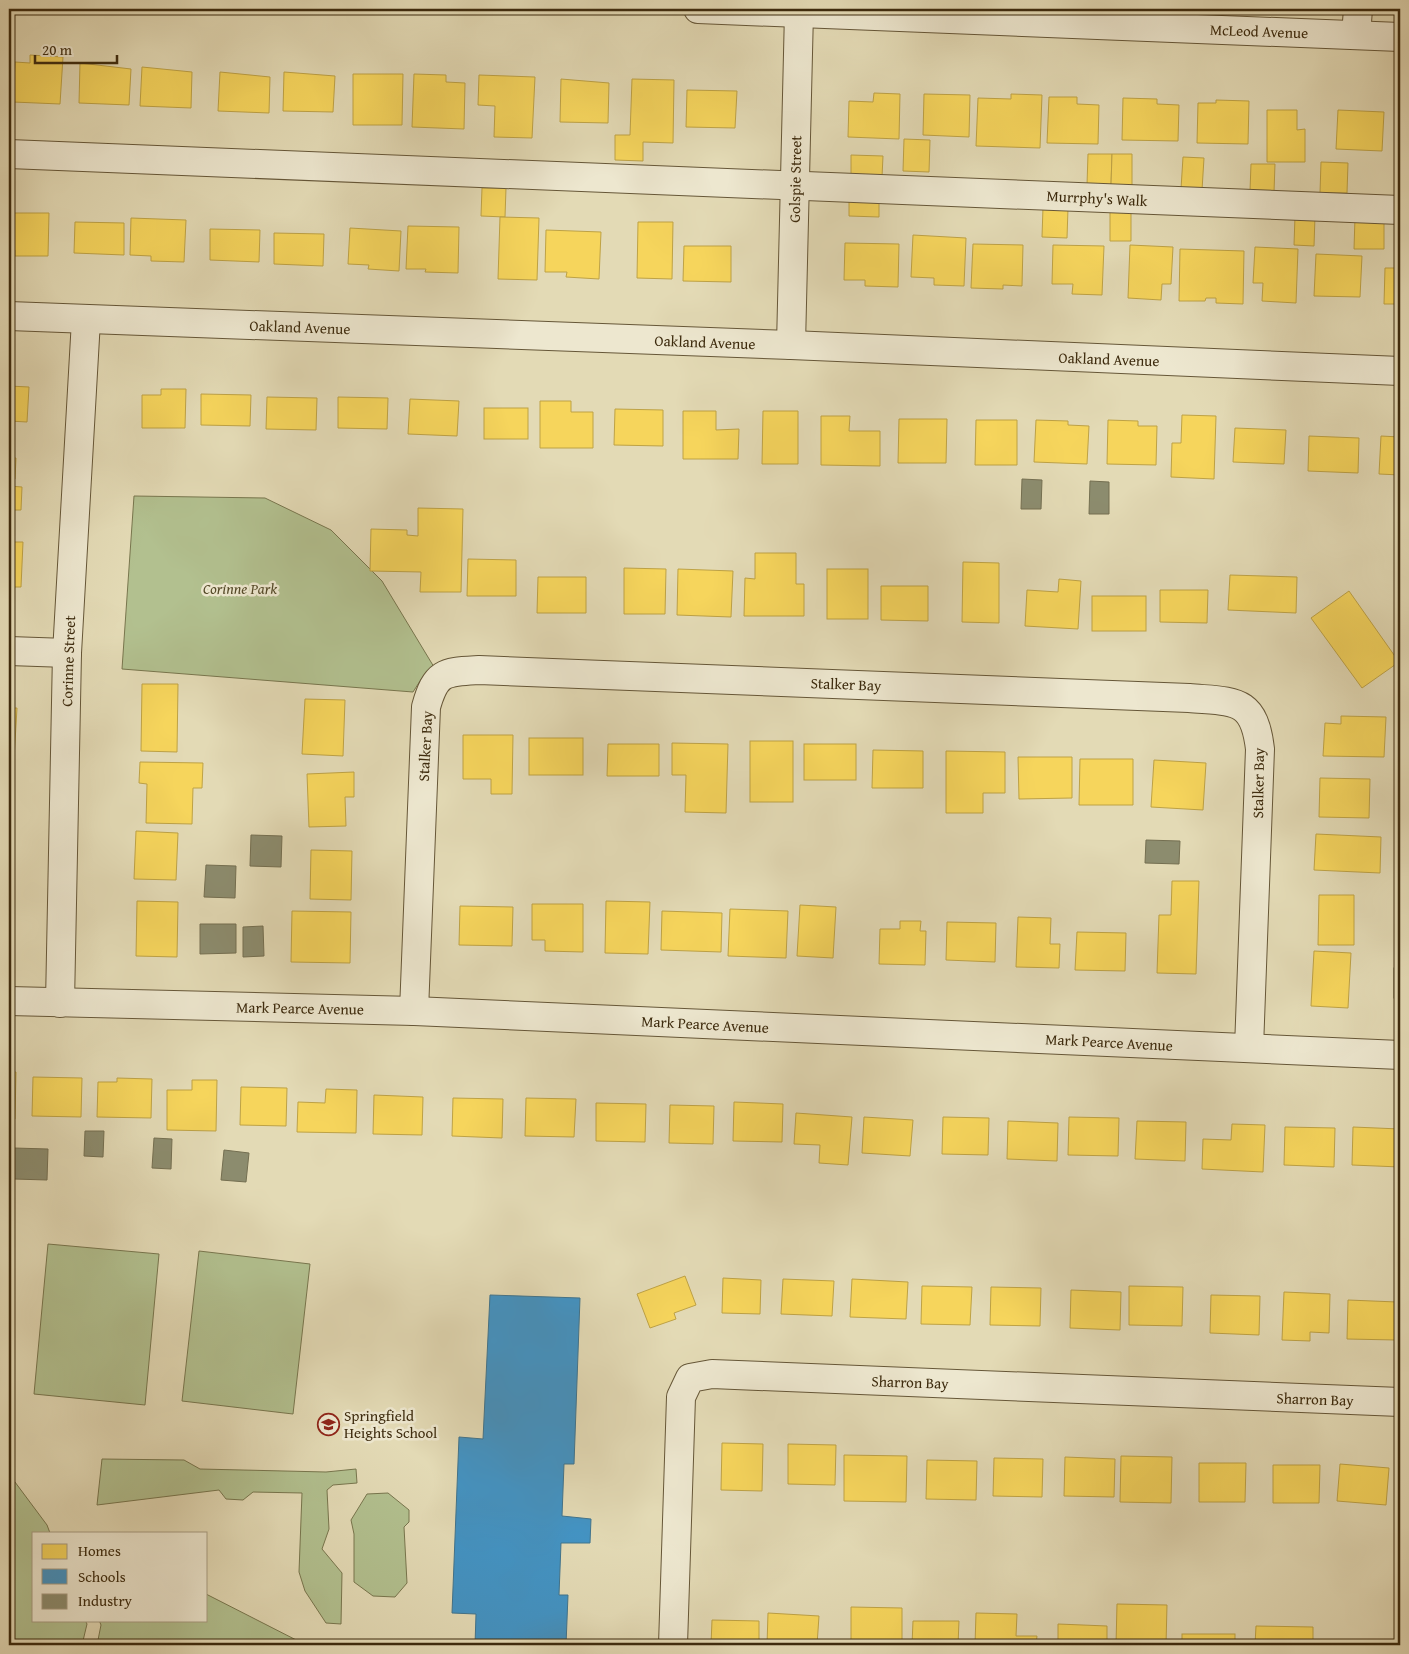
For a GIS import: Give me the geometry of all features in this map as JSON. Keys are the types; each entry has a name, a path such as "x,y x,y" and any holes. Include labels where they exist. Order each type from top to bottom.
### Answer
{"street":[{"name":"McLeod Avenue","path":"698,9 1357,22 1400,37"},
{"name":"Golspie Street","path":"791,345 799,12"},
{"name":"Murrphy's Walk","path":"9,154 794,184 1400,210"},
{"name":"Oakland Avenue","path":"9,316 791,345 1400,371"},
{"name":"Corinne Street","path":"60,1003 67,653 86,320"},
{"path":"9,651 67,653"},
{"name":"Stalker Bay","path":"414,1011 426,707 432,687 438,679 452,672 479,670 1189,698 1222,700 1238,705 1251,713 1258,730 1260,749 1249,1048"},
{"name":"Mark Pearce Avenue","path":"9,1001 414,1011 1400,1055"},
{"name":"Sharron Bay","path":"673,1645 681,1397 690,1378 712,1374 1400,1402"}],"green space":[{"name":"Corinne Park","path":"134,496 265,498 331,530 382,581 434,667 422,678 413,692 122,669"},
{"path":"48,1244 159,1254 145,1405 34,1394"},
{"path":"199,1251 310,1264 293,1414 182,1401"},
{"path":"102,1459 184,1460 200,1469 326,1472 356,1469 357,1483 333,1485 327,1490 329,1529 322,1549 342,1573 341,1624 326,1623 305,1591 299,1572 302,1493 253,1492 243,1500 226,1499 219,1490 97,1505"},
{"path":"9,1474 47,1525 50,1532 32,1532 32,1622 86,1622 87,1624 82,1645 9,1645"},
{"path":"388,1493 409,1510 409,1522 404,1527 407,1583 395,1597 373,1596 354,1582 354,1534 351,1520 367,1494"},
{"path":"208,1595 306,1645 97,1645 101,1625 100,1622 208,1622"}],"building: Homes":[{"path":"30,55 63,57 60,104 13,102 15,62 30,63"},
{"path":"80,63 131,69 129,105 79,103"},
{"path":"142,67 192,72 191,108 140,106"},
{"path":"220,72 270,77 269,113 218,111"},
{"path":"284,72 335,76 333,112 283,111"},
{"path":"353,74 403,74 402,125 353,125"},
{"path":"414,74 446,75 446,82 465,83 464,129 412,127"},
{"path":"479,75 535,77 532,138 494,137 495,106 478,105"},
{"path":"561,79 609,83 608,123 560,122"},
{"path":"632,79 674,80 673,143 643,142 643,161 615,160 615,135 630,135"},
{"path":"687,90 737,91 735,128 686,127"},
{"path":"874,93 900,94 899,139 848,137 849,101 873,102"},
{"path":"924,94 970,95 969,137 923,135"},
{"path":"1011,94 1042,95 1040,148 976,146 978,98 1011,99"},
{"path":"1049,97 1077,97 1077,104 1099,105 1098,144 1047,143"},
{"path":"1123,98 1157,99 1157,104 1179,105 1178,141 1122,140"},
{"path":"1216,100 1249,101 1248,144 1197,143 1198,103 1216,103"},
{"path":"1267,110 1297,110 1297,130 1305,129 1305,162 1267,162"},
{"path":"1338,110 1384,112 1382,151 1336,149"},
{"path":"904,139 930,140 929,172 903,171"},
{"path":"1088,154 1112,154 1111,185 1087,185"},
{"path":"1112,154 1132,154 1132,185 1111,185"},
{"path":"851,155 883,156 882,177 851,176"},
{"path":"1183,157 1204,158 1202,190 1181,189"},
{"path":"1321,162 1348,163 1347,193 1320,193"},
{"path":"1251,164 1275,164 1274,192 1250,191"},
{"path":"482,188 506,188 505,217 481,216"},
{"path":"849,197 879,198 879,217 849,216"},
{"path":"1043,207 1068,208 1067,238 1042,237"},
{"path":"1110,210 1131,211 1131,241 1110,241"},
{"path":"9,213 49,213 48,256 15,256 15,250 9,250"},
{"path":"1295,216 1315,216 1314,246 1294,245"},
{"path":"500,217 539,218 537,280 498,279"},
{"path":"1355,217 1384,217 1384,249 1354,249"},
{"path":"131,218 186,220 184,262 151,261 151,256 130,255"},
{"path":"75,222 124,223 124,255 74,253"},
{"path":"638,222 673,222 672,279 637,278"},
{"path":"408,226 459,227 458,273 425,272 426,269 406,269"},
{"path":"350,228 401,231 399,271 368,269 369,265 348,264"},
{"path":"210,229 260,230 259,262 210,260"},
{"path":"546,230 601,232 599,279 566,277 567,272 545,272"},
{"path":"274,233 324,234 323,266 274,264"},
{"path":"913,235 966,238 964,286 934,285 934,278 911,277"},
{"path":"845,243 899,244 898,287 865,286 865,280 844,280"},
{"path":"973,244 1023,245 1022,286 1003,285 1003,289 971,288"},
{"path":"1053,245 1104,246 1102,295 1072,294 1073,284 1052,284"},
{"path":"1130,245 1173,247 1171,284 1162,284 1161,300 1128,298"},
{"path":"684,246 731,246 731,282 683,281"},
{"path":"1255,247 1298,249 1296,303 1262,301 1263,283 1253,283"},
{"path":"1180,249 1244,251 1243,304 1216,303 1216,298 1206,298 1205,301 1179,301"},
{"path":"1316,254 1362,256 1360,297 1314,296"},
{"path":"1385,268 1400,268 1400,304 1384,304"},
{"path":"9,386 29,387 27,422 9,421"},
{"path":"161,389 186,389 185,428 142,428 142,395 161,395"},
{"path":"201,394 251,395 250,426 201,425"},
{"path":"267,397 317,398 316,430 266,429"},
{"path":"338,397 388,398 387,429 338,428"},
{"path":"410,399 459,401 457,436 408,434"},
{"path":"540,401 571,401 571,412 593,412 593,448 540,448"},
{"path":"484,408 528,408 528,439 484,439"},
{"path":"615,409 663,410 663,446 614,445"},
{"path":"683,411 716,411 716,430 739,429 738,459 683,459"},
{"path":"763,411 798,411 798,464 762,464"},
{"path":"1182,415 1216,416 1214,479 1171,477 1172,443 1181,443"},
{"path":"821,416 850,416 849,431 880,431 880,466 821,465"},
{"path":"899,419 947,419 946,463 898,463"},
{"path":"976,420 1017,420 1017,465 975,465"},
{"path":"1036,420 1068,421 1068,425 1089,426 1087,464 1034,462"},
{"path":"1108,420 1138,421 1138,426 1157,426 1156,465 1107,464"},
{"path":"1235,428 1286,430 1284,464 1233,462"},
{"path":"1309,436 1359,438 1358,473 1308,471"},
{"path":"1381,436 1400,437 1400,475 1379,474"},
{"path":"9,458 16,458 15,479 9,479"},
{"path":"9,486 22,487 21,510 9,510"},
{"path":"418,508 463,509 461,592 420,592 421,572 370,571 371,529 407,530 407,535 418,536"},
{"path":"9,542 23,542 21,587 9,587"},
{"path":"755,553 796,553 796,584 804,584 804,616 744,616 745,578 755,579"},
{"path":"468,559 516,560 516,596 467,596"},
{"path":"963,562 999,563 999,623 962,622"},
{"path":"624,568 666,569 665,614 624,614"},
{"path":"678,569 733,571 731,617 677,615"},
{"path":"827,569 868,569 868,619 827,619"},
{"path":"1230,575 1297,577 1296,613 1228,610"},
{"path":"538,577 586,577 586,613 537,613"},
{"path":"1059,579 1081,581 1078,629 1025,626 1027,590 1058,592"},
{"path":"881,586 928,586 928,621 881,620"},
{"path":"1160,590 1208,590 1207,623 1160,622"},
{"path":"1349,591 1399,662 1362,688 1311,618"},
{"path":"1092,596 1146,596 1146,631 1092,631"},
{"path":"142,684 178,684 177,752 141,751"},
{"path":"305,699 345,700 343,756 302,754"},
{"path":"9,708 17,708 14,759 9,759"},
{"path":"1341,716 1386,717 1384,757 1323,756 1325,723 1341,724"},
{"path":"463,735 513,735 512,794 491,794 491,779 463,779"},
{"path":"529,738 583,738 583,775 529,775"},
{"path":"750,741 793,741 793,802 750,802"},
{"path":"672,743 728,744 726,813 685,812 686,775 672,775"},
{"path":"608,744 659,744 659,776 607,776"},
{"path":"804,744 856,744 856,780 804,780"},
{"path":"873,750 923,751 923,788 872,788"},
{"path":"946,751 1005,752 1005,793 983,793 983,813 946,813"},
{"path":"1018,757 1072,757 1072,798 1019,799"},
{"path":"1080,759 1133,759 1133,805 1079,805"},
{"path":"1154,760 1206,763 1203,810 1151,807"},
{"path":"140,762 203,763 202,788 193,788 192,824 146,823 147,784 139,783"},
{"path":"354,772 354,797 345,797 346,826 309,827 307,774"},
{"path":"1320,778 1370,779 1369,818 1319,817"},
{"path":"136,831 178,833 176,880 134,879"},
{"path":"1316,834 1381,837 1380,873 1314,870"},
{"path":"311,850 352,851 351,900 310,899"},
{"path":"1172,881 1199,881 1196,974 1157,973 1159,915 1171,915"},
{"path":"1319,895 1354,895 1354,945 1318,945"},
{"path":"137,901 178,902 177,957 136,956"},
{"path":"606,901 650,902 648,954 605,953"},
{"path":"532,904 583,904 583,952 545,951 545,940 532,940"},
{"path":"800,905 836,907 833,958 797,956"},
{"path":"460,906 513,907 512,946 459,945"},
{"path":"730,909 788,911 786,958 728,956"},
{"path":"292,911 351,912 350,963 291,962"},
{"path":"662,911 722,913 721,952 661,950"},
{"path":"1018,917 1051,918 1050,944 1060,944 1059,968 1016,967"},
{"path":"900,921 921,921 920,931 926,931 925,965 879,964 880,929 900,929"},
{"path":"947,922 996,923 995,962 946,960"},
{"path":"1077,932 1126,933 1125,971 1075,970"},
{"path":"1314,951 1351,953 1348,1008 1311,1006"},
{"path":"9,1072 16,1072 15,1119 9,1119"},
{"path":"33,1077 82,1078 81,1117 32,1116"},
{"path":"117,1078 152,1079 151,1118 97,1117 98,1082 117,1082"},
{"path":"192,1080 217,1080 216,1131 167,1130 167,1090 192,1090"},
{"path":"241,1087 287,1088 286,1126 240,1125"},
{"path":"326,1089 357,1090 356,1133 297,1132 298,1102 325,1103"},
{"path":"374,1095 423,1097 422,1135 373,1134"},
{"path":"453,1098 503,1099 502,1138 452,1136"},
{"path":"526,1098 576,1099 574,1137 525,1136"},
{"path":"734,1102 783,1104 782,1142 733,1141"},
{"path":"596,1103 646,1104 645,1142 596,1141"},
{"path":"670,1105 714,1106 713,1144 669,1143"},
{"path":"796,1113 852,1117 848,1165 819,1163 820,1145 794,1144"},
{"path":"864,1117 913,1120 910,1156 862,1153"},
{"path":"943,1117 989,1118 988,1155 942,1154"},
{"path":"1069,1117 1119,1118 1118,1156 1068,1155"},
{"path":"1008,1121 1058,1123 1057,1161 1007,1159"},
{"path":"1137,1121 1186,1122 1185,1161 1135,1159"},
{"path":"1232,1124 1265,1125 1263,1172 1202,1169 1203,1139 1231,1140"},
{"path":"1285,1127 1335,1128 1334,1167 1284,1165"},
{"path":"1353,1127 1400,1129 1400,1167 1352,1165"},
{"path":"685,1276 696,1305 674,1313 676,1319 650,1328 637,1294"},
{"path":"723,1278 761,1280 760,1314 722,1313"},
{"path":"783,1279 834,1281 832,1316 781,1314"},
{"path":"852,1279 908,1282 906,1319 850,1317"},
{"path":"922,1286 972,1287 970,1325 921,1324"},
{"path":"1129,1286 1183,1287 1182,1326 1129,1325"},
{"path":"991,1287 1041,1288 1040,1326 990,1325"},
{"path":"1071,1290 1121,1292 1120,1330 1070,1328"},
{"path":"1284,1292 1330,1294 1329,1333 1310,1332 1310,1341 1282,1340"},
{"path":"1211,1295 1260,1296 1259,1335 1210,1333"},
{"path":"1348,1300 1397,1302 1396,1340 1347,1339"},
{"path":"722,1443 763,1444 762,1491 721,1490"},
{"path":"788,1444 836,1445 835,1485 788,1484"},
{"path":"844,1455 907,1456 906,1502 844,1501"},
{"path":"1121,1456 1172,1457 1171,1503 1120,1502"},
{"path":"1065,1457 1115,1459 1114,1497 1064,1496"},
{"path":"994,1458 1043,1459 1042,1497 993,1496"},
{"path":"927,1460 977,1461 976,1500 926,1499"},
{"path":"1199,1463 1246,1463 1245,1502 1199,1502"},
{"path":"1340,1464 1389,1468 1386,1505 1337,1501"},
{"path":"1273,1465 1320,1465 1319,1503 1273,1503"},
{"path":"1117,1604 1167,1605 1166,1645 1116,1645"},
{"path":"851,1607 902,1608 902,1645 851,1645"},
{"path":"768,1613 819,1616 817,1645 767,1645"},
{"path":"976,1613 1017,1614 1016,1636 1037,1636 1036,1645 975,1645"},
{"path":"712,1620 759,1621 759,1645 711,1645"},
{"path":"913,1621 959,1621 958,1645 912,1645"},
{"path":"1058,1624 1107,1626 1107,1645 1058,1645"},
{"path":"1256,1626 1313,1627 1313,1645 1255,1645"},
{"path":"1182,1634 1235,1634 1235,1645 1182,1645"},
{"path":"1326,1642 1375,1644 1375,1645 1326,1645"}],"building: Schools":[{"path":"490,1295 580,1298 574,1464 564,1464 562,1516 591,1519 590,1543 561,1543 559,1595 568,1595 566,1645 475,1645 476,1614 452,1613 459,1437 483,1439"}],"building: Industry":[{"path":"1022,479 1042,480 1041,509 1021,509"},
{"path":"1090,481 1109,482 1109,514 1089,514"},
{"path":"251,835 282,836 281,867 250,866"},
{"path":"1146,840 1180,841 1179,864 1145,863"},
{"path":"206,865 236,866 235,898 204,897"},
{"path":"200,924 236,924 236,953 200,954"},
{"path":"263,926 264,956 243,957 243,927"},
{"path":"1394,968 1400,968 1400,998 1394,998"},
{"path":"85,1131 104,1131 103,1157 84,1156"},
{"path":"154,1138 172,1139 171,1169 152,1168"},
{"path":"14,1148 48,1149 47,1180 14,1179"},
{"path":"224,1150 249,1153 246,1182 221,1180"}],"place":[{"name":"Springfield Heights School","path":"328,1424"}]}
